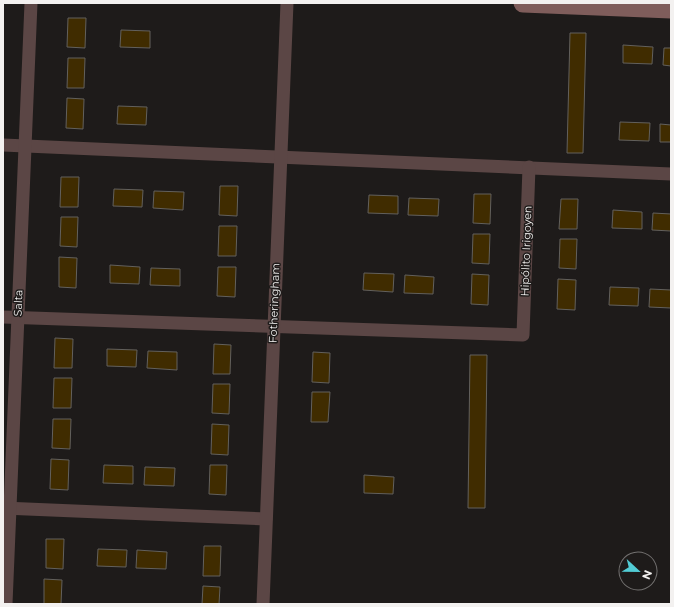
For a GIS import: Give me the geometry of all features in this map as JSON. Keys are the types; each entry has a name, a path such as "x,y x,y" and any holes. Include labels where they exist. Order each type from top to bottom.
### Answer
{"main road":[{"path":"523,3 671,9"}],"street":[{"name":"Salta","path":"6,604 6,508 18,318 31,3"},
{"name":"Fotheringham","path":"263,604 287,3"},
{"path":"3,145 671,174"},
{"name":"Hipólito Irigoyen","path":"274,326 523,335 529,167"},
{"path":"3,317 274,326"},
{"path":"6,508 266,519"}],"building":[{"path":"68,18 86,18 85,48 67,47"},
{"path":"121,30 150,31 150,48 120,47"},
{"path":"570,33 586,33 583,153 567,153"},
{"path":"623,45 653,47 652,64 623,63"},
{"path":"664,48 671,48 671,66 663,65"},
{"path":"68,58 85,58 84,88 67,88"},
{"path":"67,98 84,99 83,129 66,128"},
{"path":"118,106 147,107 146,125 117,124"},
{"path":"620,122 650,123 649,141 619,140"},
{"path":"660,124 671,125 671,142 660,142"},
{"path":"61,177 79,177 78,207 60,207"},
{"path":"220,186 238,186 237,216 219,215"},
{"path":"114,189 143,190 142,207 113,206"},
{"path":"154,191 184,192 183,210 153,208"},
{"path":"474,194 491,194 490,224 473,223"},
{"path":"369,195 398,196 398,214 368,213"},
{"path":"409,198 439,199 438,216 408,215"},
{"path":"561,199 578,199 577,229 559,229"},
{"path":"613,210 642,212 642,229 612,228"},
{"path":"653,213 671,214 671,231 652,230"},
{"path":"61,217 78,217 77,247 60,246"},
{"path":"219,226 237,226 236,256 218,256"},
{"path":"473,234 490,234 489,264 472,263"},
{"path":"560,239 577,239 576,269 559,268"},
{"path":"59,257 77,258 76,288 59,287"},
{"path":"110,265 140,267 139,284 110,283"},
{"path":"218,267 236,267 235,297 217,296"},
{"path":"151,268 180,269 180,286 150,285"},
{"path":"364,273 394,274 393,292 363,290"},
{"path":"472,274 489,275 488,305 471,304"},
{"path":"405,275 434,277 433,294 404,293"},
{"path":"558,279 576,280 575,310 557,309"},
{"path":"610,287 639,288 638,306 609,305"},
{"path":"650,289 671,290 671,308 649,307"},
{"path":"55,338 73,339 72,368 54,368"},
{"path":"214,344 231,345 230,374 213,374"},
{"path":"107,349 137,350 136,367 107,366"},
{"path":"148,351 177,352 177,370 147,368"},
{"path":"313,352 330,353 329,383 312,382"},
{"path":"470,355 487,355 485,508 468,508"},
{"path":"54,378 72,378 71,408 53,408"},
{"path":"213,384 230,384 229,414 212,413"},
{"path":"312,392 330,392 328,422 311,422"},
{"path":"53,419 71,419 70,449 52,448"},
{"path":"212,424 229,425 228,455 211,454"},
{"path":"51,459 69,460 68,490 50,489"},
{"path":"104,465 133,466 133,484 103,483"},
{"path":"210,465 227,465 226,495 209,494"},
{"path":"145,467 175,468 174,486 144,485"},
{"path":"364,475 394,477 393,494 364,493"},
{"path":"46,539 64,539 63,569 46,568"},
{"path":"204,546 221,546 220,576 203,576"},
{"path":"98,549 127,550 126,567 97,566"},
{"path":"137,550 167,552 166,569 136,568"},
{"path":"44,579 62,580 61,604 44,604"},
{"path":"203,586 220,587 219,604 202,604"}]}
